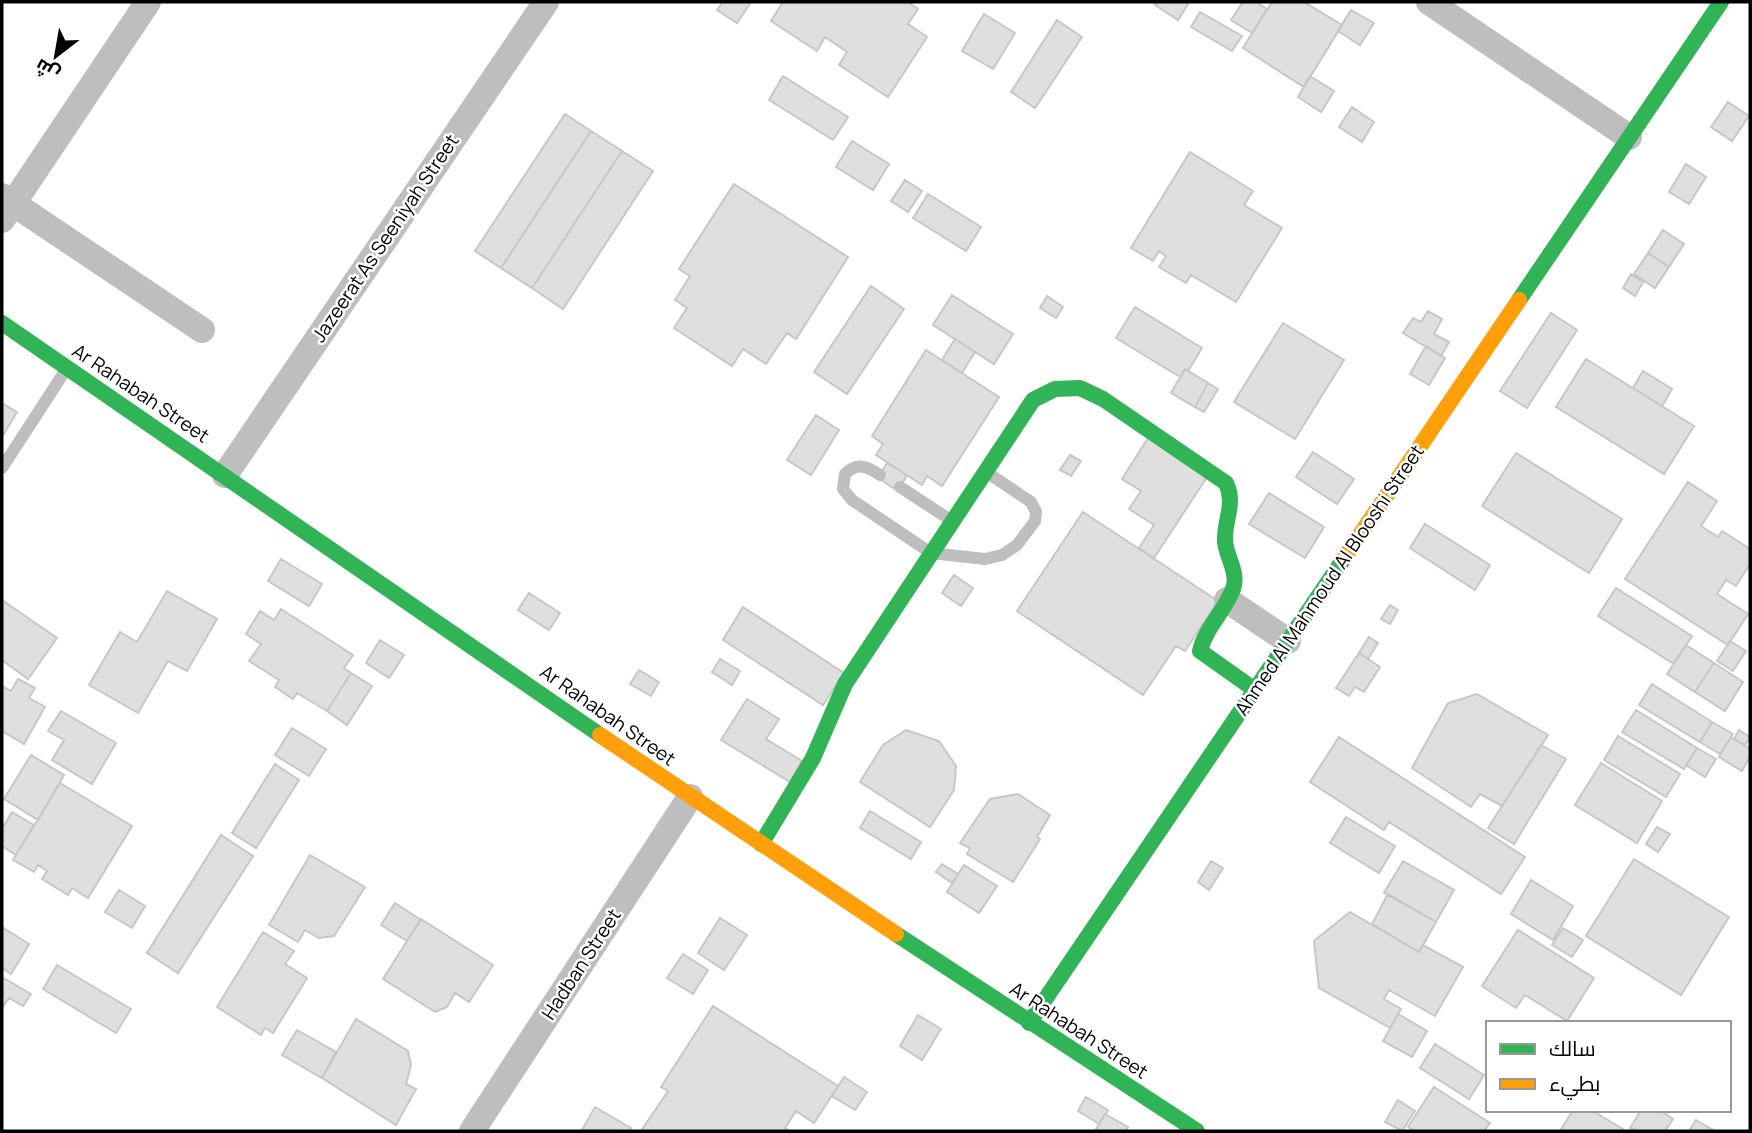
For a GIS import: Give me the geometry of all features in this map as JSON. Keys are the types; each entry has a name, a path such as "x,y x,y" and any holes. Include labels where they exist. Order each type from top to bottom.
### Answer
{"street":[{"path":"148,2 5,207 202,330"},
{"name":"Jazeerat As Seeniyah Street","path":"225,475 546,2"},
{"path":"1429,2 1629,137"},
{"name":"Ahmed Al Mahmoud Al Blooshi Street","path":"1029,1023 1721,2"},
{"name":"Ar Rahabah Street","path":"2,323 690,797 1029,1023 1197,1131"},
{"path":"761,844 797,788 817,750 840,693 1033,400 1055,389 1080,388 1103,399 1226,483 1232,492 1233,502 1226,524 1226,550 1234,580 1233,589 1200,650 1206,657 1255,690"},
{"path":"1227,600 1289,641"},
{"name":"Hadban Street","path":"472,1131 690,797"}],"lane":[{"path":"2,468 67,368"},
{"path":"880,475 864,466 857,466 845,474 843,489 852,500 931,553 976,559 1002,555 1017,545 1035,522 1036,512 1031,502 985,471"},
{"path":"900,487 953,521"}],"building":[{"path":"723,2 751,2 737,23 717,10"},
{"path":"783,2 908,2 918,9 908,24 927,37 888,97 839,65 847,52 825,37 817,51 771,21"},
{"path":"1157,2 1188,4 1178,20 1155,5"},
{"path":"1243,2 1256,2 1267,9 1252,33 1231,20"},
{"path":"1272,2 1304,2 1342,25 1304,87 1243,48"},
{"path":"1351,10 1374,23 1360,45 1338,31"},
{"path":"1200,12 1242,36 1232,51 1191,27"},
{"path":"984,14 1015,33 993,69 962,51"},
{"path":"1057,20 1082,37 1035,108 1011,92"},
{"path":"783,76 848,117 833,140 769,100"},
{"path":"1310,76 1334,91 1321,112 1298,97"},
{"path":"1728,102 1749,116 1732,141 1711,127"},
{"path":"1352,107 1374,122 1362,142 1339,127"},
{"path":"565,114 591,131 501,268 475,251"},
{"path":"591,131 622,151 532,288 501,268"},
{"path":"852,141 889,164 873,190 836,167"},
{"path":"622,151 653,171 563,309 532,288"},
{"path":"1190,152 1253,191 1244,205 1282,228 1236,302 1191,275 1186,283 1159,267 1166,256 1159,251 1153,261 1131,248"},
{"path":"1686,164 1706,177 1689,204 1669,192"},
{"path":"905,180 922,191 908,212 891,201"},
{"path":"734,184 848,257 796,339 787,333 766,364 743,349 732,366 674,328 687,308 675,300 690,276 679,269"},
{"path":"928,194 981,227 966,251 913,218"},
{"path":"1663,230 1684,244 1669,267 1648,253"},
{"path":"1648,253 1669,267 1655,288 1634,274"},
{"path":"1631,274 1643,282 1635,296 1623,288"},
{"path":"871,286 904,309 847,394 814,372"},
{"path":"952,295 1013,334 994,364 933,325"},
{"path":"1047,296 1063,307 1056,318 1040,308"},
{"path":"1135,307 1202,348 1188,371 1185,369 1180,377 1116,338"},
{"path":"1428,311 1442,319 1434,334 1449,342 1441,356 1403,333 1413,318 1421,322"},
{"path":"1551,313 1577,330 1527,408 1500,391"},
{"path":"1283,323 1344,360 1295,439 1234,402"},
{"path":"955,339 975,352 962,373 942,360"},
{"path":"1426,346 1445,358 1429,385 1410,374"},
{"path":"926,350 999,397 942,486 927,476 922,485 876,455 883,444 872,436"},
{"path":"1586,359 1694,426 1664,474 1556,407"},
{"path":"1185,369 1208,383 1195,407 1171,393"},
{"path":"1643,371 1672,389 1662,406 1633,388"},
{"path":"1208,383 1218,389 1204,412 1195,407"},
{"path":"2,403 17,412 2,437"},
{"path":"816,415 839,430 811,475 787,460"},
{"path":"1150,435 1209,474 1154,558 1139,548 1154,525 1129,509 1141,491 1122,479"},
{"path":"1313,452 1354,479 1337,504 1296,477"},
{"path":"1516,453 1622,519 1589,573 1482,506"},
{"path":"1070,455 1081,461 1071,476 1060,470"},
{"path":"887,463 907,475 898,491 878,478"},
{"path":"1688,482 1717,501 1701,526 1718,537 1722,531 1750,549 1750,564 1736,586 1726,580 1717,594 1748,614 1728,645 1625,579"},
{"path":"1269,493 1324,527 1305,558 1249,524"},
{"path":"1083,512 1218,601 1185,651 1176,646 1143,695 1017,611"},
{"path":"1425,524 1490,565 1475,590 1410,548"},
{"path":"281,559 322,584 309,606 268,581"},
{"path":"954,575 973,588 961,606 942,593"},
{"path":"1616,588 1692,636 1674,664 1598,616"},
{"path":"167,591 217,619 187,671 168,661 138,713 89,685 120,632 137,642"},
{"path":"529,593 560,613 549,630 518,610"},
{"path":"2,600 57,638 28,679 2,660"},
{"path":"1390,605 1398,610 1390,624 1381,619"},
{"path":"743,607 844,673 823,705 723,640"},
{"path":"281,609 353,655 344,668 351,673 327,711 297,693 293,699 275,687 279,680 249,661 261,644 246,634 260,611 274,620"},
{"path":"1369,637 1378,643 1368,659 1359,653"},
{"path":"380,640 404,655 389,678 366,663"},
{"path":"1730,641 1746,651 1733,671 1717,661"},
{"path":"1686,645 1714,663 1695,692 1667,674"},
{"path":"1359,653 1380,667 1364,692 1355,687 1349,696 1336,688"},
{"path":"720,659 740,671 732,685 712,672"},
{"path":"1714,663 1743,682 1725,711 1695,692"},
{"path":"639,670 659,682 651,696 630,684"},
{"path":"351,673 372,686 347,725 327,711"},
{"path":"18,679 35,688 29,698 45,707 24,744 2,731 2,686 11,691"},
{"path":"1652,684 1712,722 1700,742 1639,705"},
{"path":"1477,694 1548,735 1502,806 1480,794 1471,807 1412,768 1448,703"},
{"path":"747,699 779,719 766,739 802,761 790,782 721,740"},
{"path":"1636,710 1697,748 1684,769 1622,732"},
{"path":"61,711 116,743 92,784 52,760 64,740 48,731"},
{"path":"1712,722 1733,734 1720,754 1700,742"},
{"path":"292,728 326,749 309,776 275,755"},
{"path":"906,730 939,741 956,766 954,790 930,827 860,782 883,745"},
{"path":"1739,730 1750,737 1745,745 1734,739"},
{"path":"1618,736 1680,774 1666,797 1604,760"},
{"path":"1339,737 1525,857 1501,894 1389,822 1384,830 1310,782"},
{"path":"1731,737 1750,749 1750,757 1742,771 1719,757"},
{"path":"1541,745 1566,759 1514,844 1488,828"},
{"path":"1697,748 1716,759 1705,777 1686,765"},
{"path":"31,755 64,775 38,820 4,799"},
{"path":"1601,763 1662,801 1637,843 1575,805"},
{"path":"275,764 299,780 256,848 232,833"},
{"path":"60,783 132,826 88,898 72,888 68,895 42,879 47,871 38,865 34,872 13,860"},
{"path":"1018,794 1050,815 1037,837 1040,839 1013,882 967,854 970,848 960,843 990,799"},
{"path":"870,811 921,842 911,859 860,828"},
{"path":"12,812 34,825 16,855 2,846 2,829"},
{"path":"1346,817 1395,846 1379,873 1330,843"},
{"path":"1657,827 1670,834 1658,852 1646,844"},
{"path":"221,835 253,856 178,973 147,953"},
{"path":"310,855 365,887 334,936 319,938 305,930 298,942 269,925"},
{"path":"1634,859 1729,917 1681,995 1586,936"},
{"path":"1211,861 1223,868 1209,890 1198,882"},
{"path":"1403,861 1454,890 1436,922 1384,893"},
{"path":"942,864 958,874 952,883 936,872"},
{"path":"964,865 997,886 979,913 947,892"},
{"path":"1531,880 1573,906 1553,940 1511,914"},
{"path":"119,890 145,906 132,928 105,912"},
{"path":"1388,894 1436,922 1419,952 1372,924"},
{"path":"395,903 421,920 407,941 381,925"},
{"path":"1350,912 1419,952 1423,945 1463,967 1435,1016 1389,990 1384,999 1401,1009 1390,1028 1319,988 1314,941"},
{"path":"720,918 747,935 724,970 698,953"},
{"path":"421,919 493,965 469,1002 455,993 447,1007 435,1012 383,979"},
{"path":"2,927 29,944 11,974 2,968"},
{"path":"1563,928 1583,940 1572,957 1552,945"},
{"path":"1518,930 1594,978 1567,1021 1525,995 1516,1008 1482,986"},
{"path":"263,932 294,951 285,964 307,978 273,1033 265,1028 261,1035 217,1007"},
{"path":"683,954 708,970 693,994 667,978"},
{"path":"57,965 131,1009 116,1033 43,989"},
{"path":"2,977 31,994 23,1006 9,998 2,1008"},
{"path":"713,1006 838,1086 814,1123 796,1111 785,1128 790,1131 641,1131 668,1091 661,1087"},
{"path":"1398,1014 1427,1031 1412,1057 1383,1041"},
{"path":"918,1015 941,1029 922,1060 900,1046"},
{"path":"356,1019 408,1051 411,1065 406,1084 416,1089 396,1125 322,1078"},
{"path":"297,1030 336,1052 322,1078 282,1055"},
{"path":"1435,1044 1484,1075 1469,1099 1420,1068"},
{"path":"844,1077 867,1092 855,1110 832,1096"},
{"path":"1434,1087 1490,1123 1484,1131 1415,1131 1408,1127"},
{"path":"1086,1097 1108,1110 1099,1124 1078,1111"},
{"path":"1398,1100 1415,1111 1402,1131 1385,1122"},
{"path":"595,1107 631,1128 629,1131 582,1130"},
{"path":"1572,1112 1594,1112 1626,1131 1560,1131"},
{"path":"1640,1112 1663,1112 1673,1119 1665,1131 1636,1131 1630,1128"},
{"path":"1105,1114 1128,1127 1125,1131 1095,1131"},
{"path":"1696,1120 1715,1131 1689,1131"}],"traffic: fast":[{"path":"1519,300 1721,2"},
{"path":"2,323 600,735"},
{"path":"761,844 813,758 845,684 1033,400 1055,389 1080,388 1103,399 1226,483 1230,505 1225,541 1234,583 1200,651 1255,690"},
{"path":"1029,1023 1345,557"},
{"path":"896,934 1197,1131"}],"traffic: slow":[{"path":"1345,557 1519,300"},
{"path":"600,735 896,934"}]}
